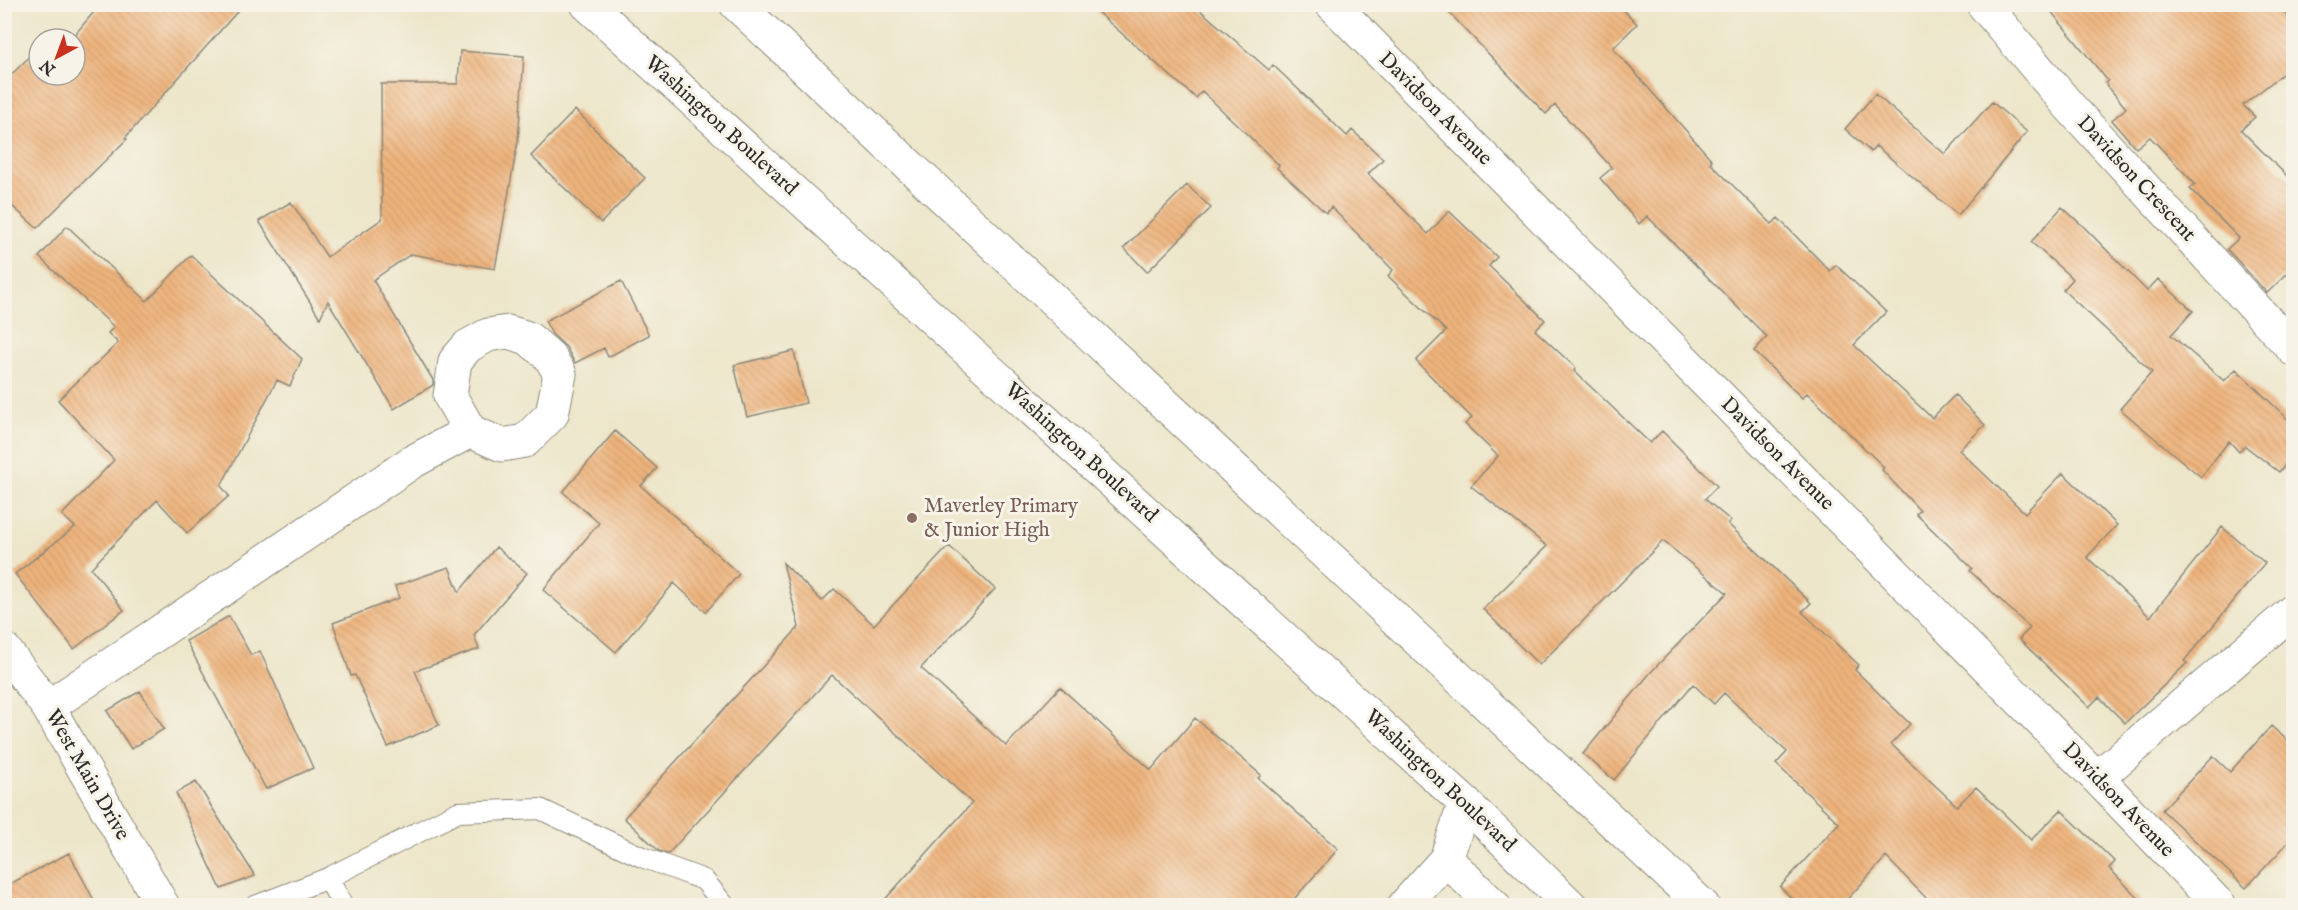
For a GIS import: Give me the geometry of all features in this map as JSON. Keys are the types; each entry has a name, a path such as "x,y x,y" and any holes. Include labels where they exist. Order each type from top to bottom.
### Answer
{"main road":[{"name":"Washington Boulevard","path":"587,4 1465,803 1571,906"},
{"path":"736,4 1703,906"},
{"name":"Davidson Avenue","path":"1332,4 2097,778 2220,906"},
{"name":"Davidson Crescent","path":"1983,4 2070,107 2294,350"},
{"path":"48,707 412,462 470,431"},
{"path":"2097,778 2294,610"},
{"name":"West Main Drive","path":"4,650 48,707 163,906"},
{"path":"1404,906 1446,859 1465,803"},
{"path":"1446,859 1494,906"}],"lane":[{"path":"255,906 328,878 458,812 540,809 642,857 704,880 725,906"},
{"path":"328,878 343,906"}],"building":[{"path":"106,4 244,4 125,138 127,139 37,228 4,199 4,82 27,59 27,87 87,87 87,27 81,27 99,6"},
{"path":"1088,4 1193,4 1269,70 1273,65 1347,136 1352,130 1383,159 1368,174 1428,234 1449,211 1497,257 1489,266 1545,320 1535,330 1576,368 1574,371 1650,443 1662,431 1717,486 1705,499 1731,521 1728,524 1811,603 1802,612 1859,665 1855,670 1910,724 1891,744 1957,806 1976,787 2031,840 2061,810 2115,862 2109,868 2146,906 1934,906 1886,857 1841,906 1800,906 1780,887 1839,823 1776,764 1787,752 1724,693 1714,704 1693,684 1614,780 1583,754 1651,672 1727,593 1663,541 1539,665 1483,609 1547,546 1471,486 1498,456 1465,424 1472,418 1416,361 1446,331 1388,276 1393,270 1331,207 1326,213 1277,168 1279,165 1202,91 1196,98"},
{"path":"1441,4 1618,4 1637,24 1613,48 1712,160 1710,163 1772,224 1778,218 1830,271 1836,265 1886,312 1854,345 1932,418 1955,395 1985,425 1959,450 2025,513 2063,473 2117,525 2087,557 2150,617 2222,527 2265,563 2184,661 2187,663 2125,723 2099,697 2089,707 2019,639 2030,628 1970,571 1972,568 1916,514 1920,511 1882,470 1884,467 1807,393 1802,398 1754,351 1767,337 1647,216 1639,224 1600,178 1612,168 1555,105 1546,114"},
{"path":"2045,4 2277,4 2294,25 2294,65 2243,105 2255,117 2241,130 2294,183 2294,267 2267,293 2227,249 2239,238 2190,189 2195,184 2150,137 2136,148 2112,120 2126,108 2105,83 2108,81"},
{"path":"460,51 524,56 518,141 495,269 411,254 373,280 433,380 433,385 394,409 328,301 320,318 259,221 291,202 327,257 382,219 381,84 458,84"},
{"path":"1875,94 1945,154 1992,102 2027,132 1958,215 1876,146 1871,152 1845,129"},
{"path":"575,110 645,178 601,223 531,156"},
{"path":"1187,185 1211,208 1147,272 1124,248"},
{"path":"2062,207 2147,291 2158,279 2193,311 2171,335 2224,381 2236,369 2294,425 2294,454 2279,472 2245,446 2239,452 2229,441 2201,477 2120,409 2152,372 2063,290 2073,279 2031,242"},
{"path":"67,226 147,301 191,255 302,359 290,386 277,380 221,486 229,496 187,533 157,500 91,568 124,610 74,649 15,574 75,527 62,515 114,460 58,400 118,343 108,333 114,327 39,257"},
{"path":"621,281 649,335 608,357 604,348 575,363 566,347 552,334 545,321"},
{"path":"794,351 806,403 747,417 734,365"},
{"path":"615,431 657,468 641,486 739,574 706,612 674,583 616,652 543,590 599,523 563,492"},
{"path":"949,546 995,589 921,668 1006,746 1060,687 1151,770 1195,718 1261,775 1258,778 1338,849 1288,906 879,906 972,803 832,675 668,854 659,851 624,818 799,627 783,563 822,601 834,589 874,625"},
{"path":"496,547 527,573 474,635 479,649 415,671 439,725 388,747 355,675 351,676 333,623 399,598 395,586 449,567 459,592"},
{"path":"229,616 251,655 260,651 313,768 266,789 186,641"},
{"path":"140,691 164,729 131,749 107,711"},
{"path":"2271,726 2294,746 2294,836 2246,888 2162,810 2213,756 2230,772"},
{"path":"196,782 255,876 221,889 176,793"},
{"path":"69,853 97,906 4,906 4,887"}],"place":[{"name":"Maverley Primary & Junior High","path":"912,518"}]}
